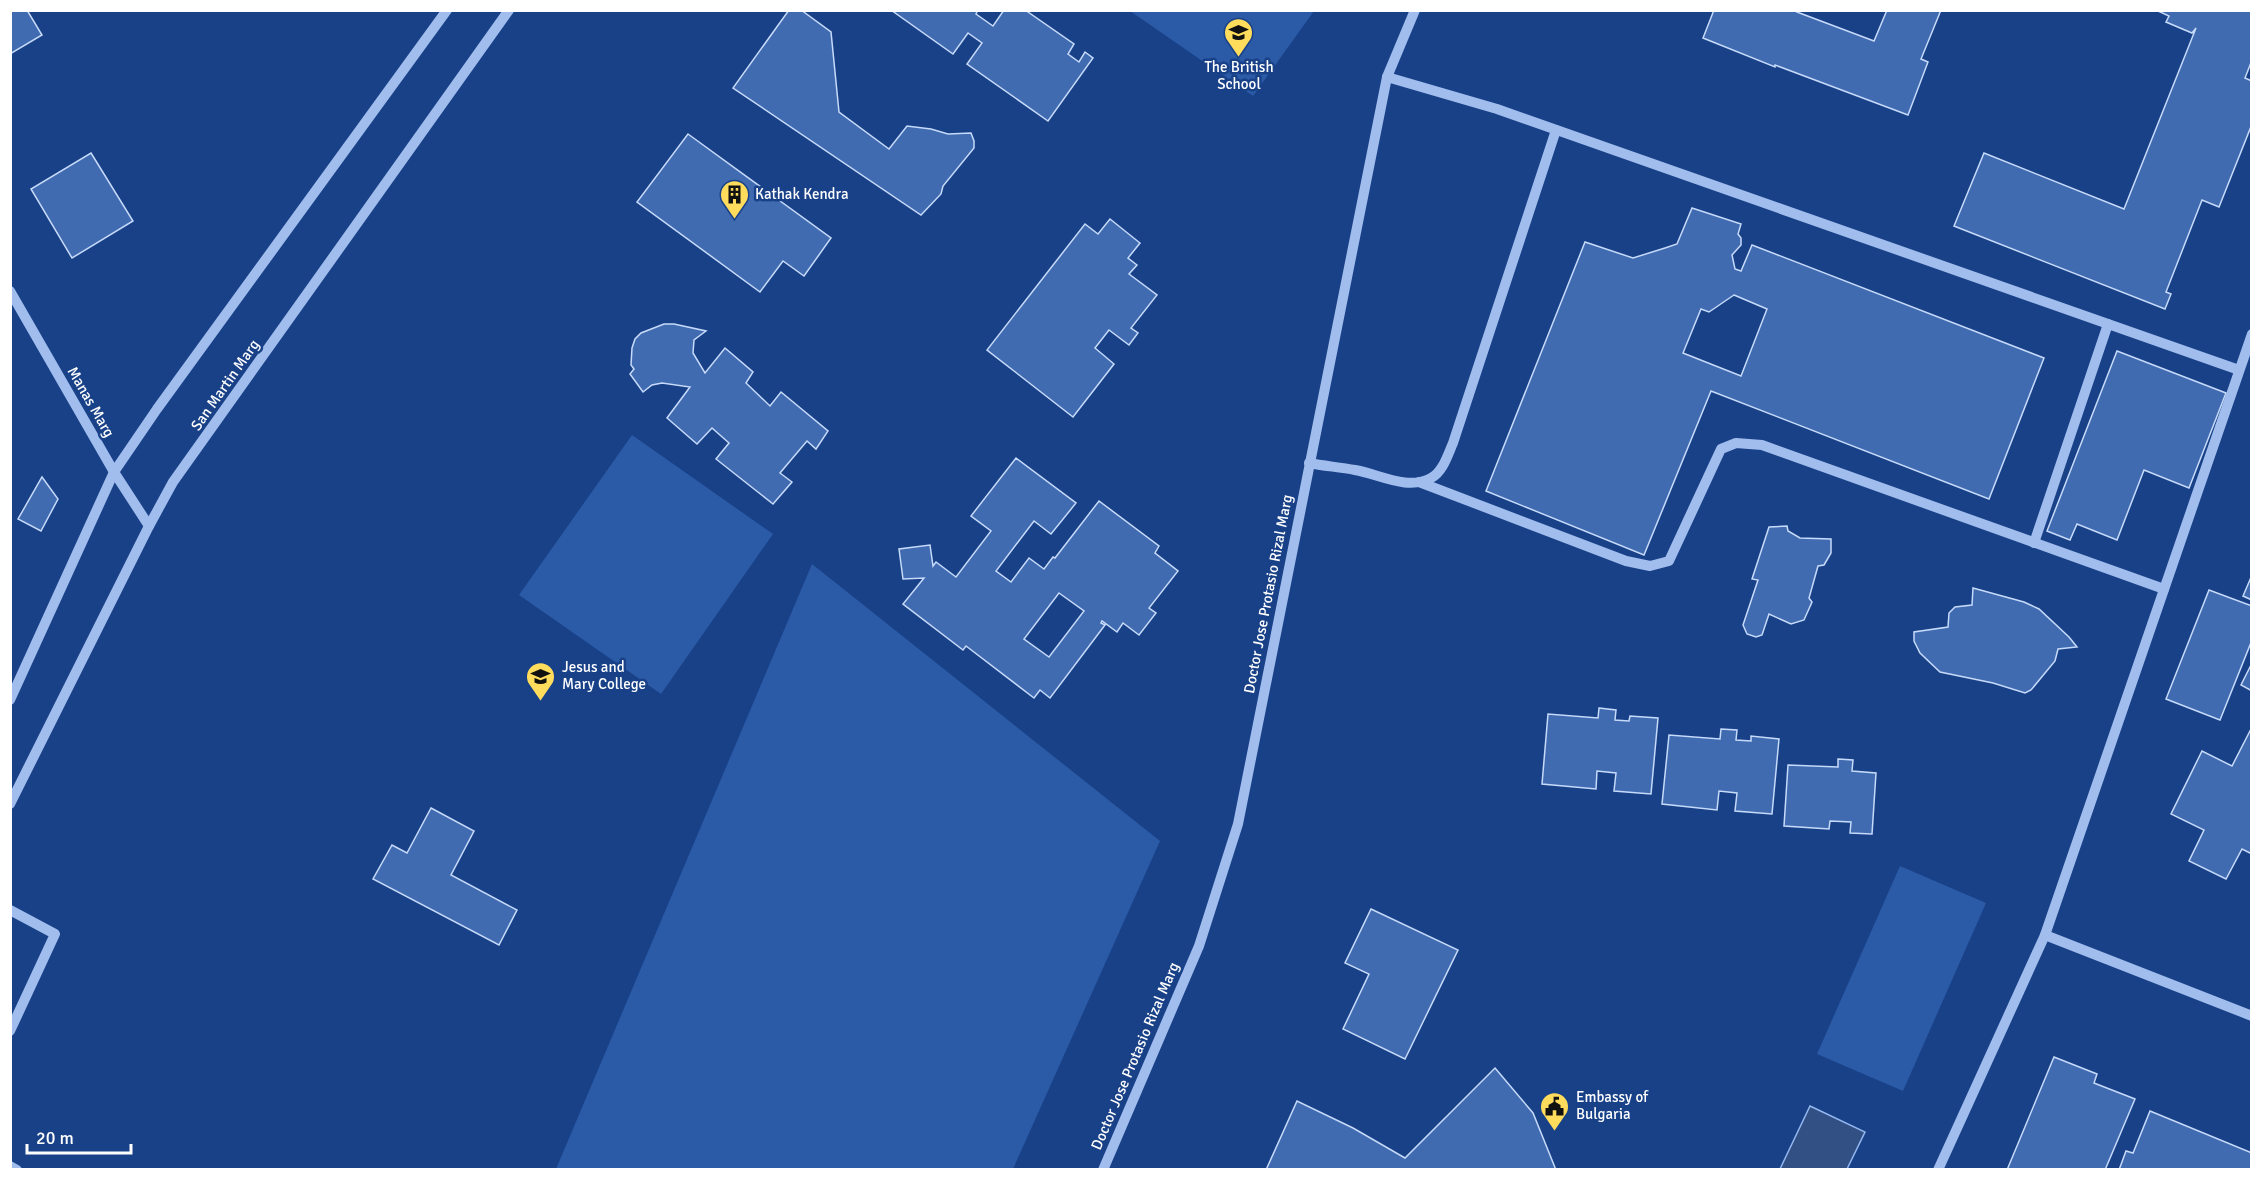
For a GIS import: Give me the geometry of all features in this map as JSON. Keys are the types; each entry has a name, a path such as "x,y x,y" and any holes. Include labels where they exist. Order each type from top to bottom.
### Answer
{"street":[{"path":"10,700 114,472 157,408 447,10"},
{"name":"San Martin Marg","path":"10,804 173,482 509,10"},
{"name":"Doctor Jose Protasio Rizal Marg","path":"1103,1170 1199,946 1238,824 1308,463 1387,77 1415,10"},
{"path":"1387,77 1483,104 2238,370"},
{"path":"1308,463 1356,470 1402,482 1419,482 1433,477 1443,464 1453,442 1556,130"},
{"name":"Manas Marg","path":"10,291 114,472 149,526"},
{"path":"2034,543 2108,324"},
{"path":"1938,1170 2046,935 2252,334"},
{"path":"1419,482 1626,561 1650,566 1669,561 1721,449 1736,443 1762,446 2164,589"},
{"path":"10,910 55,934 10,1032"},
{"path":"2046,935 2252,1016"},
{"path":"10,1166 17,1170"}],"shaded area":[{"name":"The British School","path":"1130,11 1314,11 1253,96"},
{"path":"632,435 773,534 661,694 519,595"},
{"path":"812,564 1160,841 1013,1169 556,1169"},
{"path":"1900,866 1986,903 1903,1091 1817,1054"},
{"path":"1810,1106 1865,1132 1847,1169 1780,1169"}],"building":[{"path":"10,10 27,10 42,35 10,54"},
{"path":"789,10 801,10 831,32 839,112 889,149 907,126 948,134 971,133 974,148 943,186 941,194 921,215 733,88"},
{"path":"891,10 978,10 976,14 993,26 1004,10 1025,10 1074,44 1068,54 1079,62 1085,52 1093,58 1048,121 967,64 982,43 968,33 953,54"},
{"path":"1714,10 1798,10 1797,12 1874,41 1887,10 1941,10 1921,59 1928,62 1908,115 1775,65 1775,67 1703,38"},
{"path":"2156,10 2252,10 2252,60 2245,78 2252,81 2252,124 2219,207 2202,200 2166,292 2171,294 2165,309 1954,226 1984,153 2124,209 2196,28 2192,33 2166,22 2169,16"},
{"name":"Kathak Kendra","path":"688,134 831,238 804,276 783,261 760,292 637,202"},
{"path":"91,153 133,221 72,258 31,189"},
{"path":"1692,208 1741,224 1738,234 1741,238 1741,245 1732,255 1735,269 1741,271 1752,245 2044,358 1989,499 1711,391 1644,555 1486,491 1585,242 1633,258 1677,244","holes":["1734,295 1767,309 1741,376 1683,353 1701,309 1709,312"]},
{"path":"1110,219 1140,243 1128,258 1137,265 1129,274 1157,295 1131,328 1138,333 1129,345 1109,330 1095,348 1114,364 1073,417 987,350 1085,224 1098,234"},
{"path":"664,324 706,331 694,340 693,353 705,373 725,348 753,372 746,383 770,406 781,392 828,431 816,449 807,441 780,473 792,482 773,504 716,459 729,443 712,428 697,444 667,418 690,387 662,383 652,385 643,392 630,374 634,369 631,365 635,339 641,333"},
{"path":"2117,351 2226,393 2189,488 2144,470 2117,540 2077,524 2070,540 2047,531"},
{"path":"1016,458 1076,503 1051,534 1034,521 996,571 1011,582 1029,558 1044,569 1099,501 1159,546 1155,553 1178,571 1149,608 1156,613 1139,635 1123,623 1117,632 1102,621 1101,623 1105,625 1050,698 1040,690 1034,698 966,646 963,650 903,604 924,578 903,579 899,549 930,545 933,566 936,562 956,577 991,531 971,516","holes":["1059,593 1084,611 1049,657 1024,639"]},
{"path":"42,477 58,499 41,531 18,519"},
{"path":"1787,526 1788,531 1800,538 1831,539 1831,553 1824,565 1818,566 1809,598 1812,602 1804,620 1791,624 1769,614 1762,635 1756,637 1747,634 1743,625 1758,580 1752,579 1769,527"},
{"path":"2252,575 2252,600 2243,596"},
{"path":"1973,588 2024,602 2039,609 2077,647 2058,649 2055,661 2031,690 2025,693 1993,683 1940,672 1920,653 1914,641 1914,632 1948,627 1949,613 1955,607 1972,605"},
{"path":"2209,590 2252,606 2252,640 2220,720 2166,699"},
{"path":"2252,663 2252,691 2241,685"},
{"path":"1599,708 1616,710 1615,720 1629,721 1630,716 1658,718 1651,794 1614,791 1616,773 1597,771 1596,789 1542,784 1548,714 1598,718"},
{"path":"2252,727 2252,854 2242,849 2226,879 2189,861 2204,830 2171,814 2202,751 2232,766"},
{"path":"1721,729 1737,730 1736,740 1751,741 1751,736 1779,739 1772,814 1735,811 1737,793 1719,791 1717,810 1662,804 1669,735 1720,739"},
{"path":"1838,759 1853,760 1852,771 1876,773 1872,834 1850,833 1851,822 1830,821 1829,829 1784,826 1788,765 1838,767"},
{"path":"431,808 474,831 451,875 517,910 499,945 373,879 392,845 407,853"},
{"path":"1371,909 1458,950 1405,1059 1343,1029 1369,974 1345,963"},
{"path":"2054,1057 2097,1074 2094,1083 2135,1099 2105,1170 2007,1170"},
{"path":"1495,1068 1533,1113 1556,1170 1266,1170 1297,1101 1353,1128 1405,1158"},
{"path":"2150,1111 2252,1153 2252,1170 2119,1170 2126,1151 2133,1153"}],"place":[{"name":"The British School","path":"1239,58"},
{"name":"Kathak Kendra","path":"734,220"},
{"name":"Jesus and Mary College","path":"541,702"},
{"name":"Embassy of Bulgaria","path":"1555,1132"}]}
